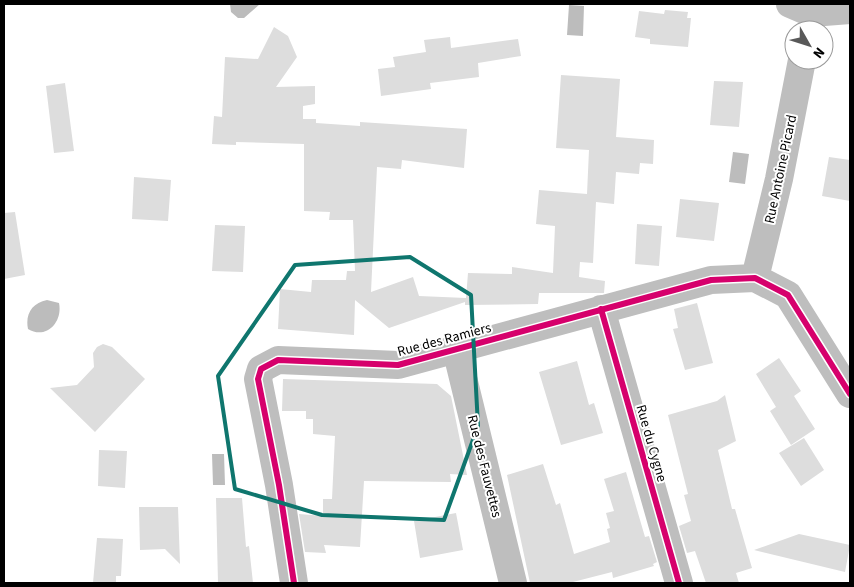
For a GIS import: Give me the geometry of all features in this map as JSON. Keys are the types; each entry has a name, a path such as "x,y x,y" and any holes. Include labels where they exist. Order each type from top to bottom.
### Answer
{"street":[{"path":"803,16 850,10"},
{"name":"Rue Antoine Picard","path":"755,278 779,179 800,70"},
{"path":"755,278 788,295 850,394"},
{"name":"Rue des Ramiers","path":"294,583 279,485 258,379 261,369 278,360 398,365 711,280 755,278"},
{"name":"Rue du Cygne","path":"601,309 679,583"},
{"name":"Rue des Fauvettes","path":"456,349 513,583"}],"highlighted area":[{"path":"410,257 471,295 478,426 444,520 322,515 235,489 218,376 295,265"}],"shaded area":[{"path":"230,4 260,4 244,18 238,18 231,12"},
{"path":"569,5 584,6 583,36 567,35"},
{"path":"733,152 749,154 745,184 729,182"},
{"path":"47,300 59,303 60,310 56,322 47,331 35,332 28,329 27,324 31,310 37,304"},
{"path":"212,454 224,454 225,485 213,485"}],"building":[{"path":"665,10 688,12 687,18 691,18 688,47 650,44 650,39 635,37 639,11 664,14"},
{"path":"274,27 288,36 297,57 276,87 315,86 315,104 303,106 303,119 316,119 316,123 360,126 360,122 467,129 464,168 402,160 401,169 377,167 371,292 413,277 419,296 466,298 468,273 512,274 512,267 553,273 555,226 536,224 539,190 587,194 589,150 556,148 561,75 620,79 616,137 654,140 653,164 640,163 639,174 616,172 614,204 596,202 593,263 580,262 579,277 605,281 604,293 539,293 538,304 465,305 465,302 389,328 355,300 354,335 278,329 280,289 311,292 312,280 346,280 347,271 355,271 353,220 329,220 330,212 304,211 304,144 236,142 236,145 212,144 214,116 222,117 225,57 258,59"},
{"path":"450,37 451,48 518,39 521,56 478,63 479,77 430,83 431,89 381,96 378,69 395,67 393,57 426,52 424,40"},
{"path":"714,81 743,82 739,127 710,125"},
{"path":"65,83 74,151 54,153 46,86"},
{"path":"829,157 850,160 850,201 822,196"},
{"path":"134,177 171,180 168,221 132,219"},
{"path":"680,199 719,203 714,241 676,237"},
{"path":"15,212 25,275 4,279 4,213"},
{"path":"637,224 662,226 659,266 635,264"},
{"path":"215,225 245,226 243,272 212,271"},
{"path":"697,303 713,363 685,370 673,329 678,328 674,309"},
{"path":"103,344 112,347 145,379 95,432 50,388 77,385 94,367 93,353 97,347"},
{"path":"779,358 801,391 794,396 815,429 791,445 770,411 776,407 756,374"},
{"path":"577,361 589,405 594,403 603,433 561,445 539,372"},
{"path":"283,379 437,384 451,396 467,475 450,474 451,482 364,481 360,547 324,545 326,553 305,552 299,514 323,516 323,499 332,499 335,436 313,434 313,419 306,419 306,411 282,411"},
{"path":"725,395 736,441 718,450 732,509 735,509 752,568 736,573 739,583 706,583 695,551 687,553 679,526 691,521 684,495 688,494 668,415 717,401"},
{"path":"804,438 824,470 801,486 779,453"},
{"path":"99,450 127,451 125,488 98,486"},
{"path":"543,464 556,505 560,503 574,554 610,542 607,529 610,528 606,513 614,511 604,479 626,472 645,537 649,536 657,562 653,564 654,566 613,578 612,572 569,583 530,583 507,475"},
{"path":"216,498 242,498 246,547 249,546 253,583 218,583"},
{"path":"139,507 178,507 180,564 165,549 140,550"},
{"path":"456,513 463,550 420,558 414,521"},
{"path":"799,534 850,545 845,572 754,550"},
{"path":"97,538 123,539 121,576 116,576 116,583 93,583"}],"cycle path":[{"path":"294,583 279,485 258,379 261,369 278,360 398,365 711,280 755,278 788,295 850,394"},
{"path":"601,309 679,583"}]}
